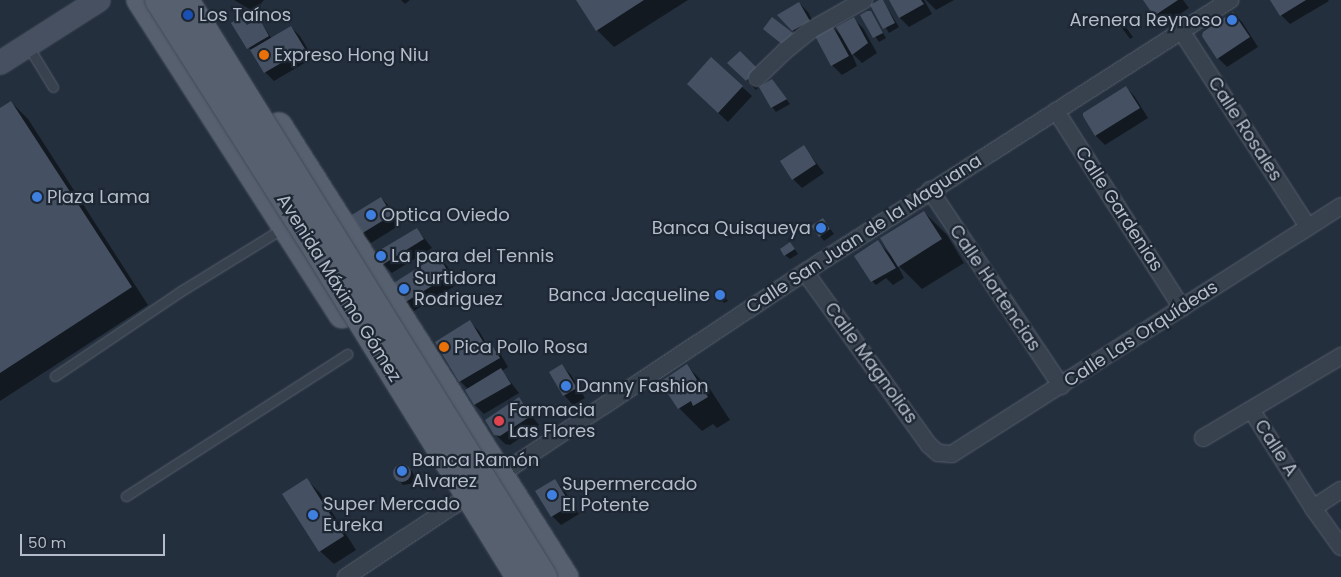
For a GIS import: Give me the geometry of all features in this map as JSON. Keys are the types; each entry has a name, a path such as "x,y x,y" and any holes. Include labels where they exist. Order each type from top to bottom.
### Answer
{"main road":[{"path":"0,64 100,0"},
{"path":"140,0 509,577"},
{"name":"Avenida Máximo Gómez","path":"158,0 308,236 519,577"},
{"name":"Avenida Máximo Gómez","path":"186,0 544,577"},
{"path":"199,0 565,577"}],"street":[{"path":"757,78 785,50 812,30 864,0"},
{"name":"Calle San Juan de la Maguana","path":"460,499 501,474 930,190 1230,0"},
{"name":"Calle Rosales","path":"1182,32 1308,227"},
{"name":"Calle Gardenias","path":"1056,111 1182,308"},
{"name":"Calle Hortencias","path":"930,190 1060,386"},
{"name":"Calle Las Orquídeas","path":"938,453 952,454 1341,206"},
{"name":"Calle Magnolias","path":"805,272 929,445 938,453"},
{"name":"Calle A","path":"1341,356 1252,411 1341,547"},
{"path":"1204,438 1252,411"},
{"path":"1314,508 1341,490"},
{"path":"346,577 460,499"}],"lane":[{"path":"28,46 53,87"},
{"path":"55,376 181,291 285,227"},
{"path":"126,496 347,354"}],"building":[{"path":"576,0 644,0 596,31"},
{"path":"883,0 895,23 883,29 870,5"},
{"path":"889,0 921,0 924,4 899,18"},
{"path":"1143,0 1178,0 1154,16"},
{"path":"1270,0 1306,0 1280,16"},
{"path":"799,2 810,21 792,31 777,15"},
{"path":"871,11 883,33 873,38 860,15"},
{"path":"1233,12 1250,37 1217,59 1202,36 1203,32"},
{"path":"241,17 247,25 259,18 269,36 247,49 231,23"},
{"path":"772,17 793,33 783,45 763,29"},
{"path":"854,17 868,43 852,55 836,27"},
{"path":"832,25 849,56 831,66 814,34"},
{"path":"291,26 305,49 264,73 250,50"},
{"path":"740,51 758,69 746,81 727,63"},
{"path":"711,57 743,86 718,113 687,84"},
{"path":"772,79 787,99 771,108 759,87"},
{"path":"1126,86 1140,108 1095,136 1083,113"},
{"name":"Plaza Lama","path":"11,101 132,287 0,373 0,108"},
{"path":"804,145 816,164 792,180 780,161"},
{"name":"Optica Oviedo","path":"381,197 392,215 361,234 350,216"},
{"path":"924,211 942,239 898,267 880,238"},
{"name":"Banca Quisqueya","path":"823,218 830,229 819,237 811,226"},
{"path":"417,228 424,239 382,265 375,253"},
{"path":"878,240 896,268 871,282 854,256"},
{"path":"790,242 795,249 784,256 780,249"},
{"path":"438,255 450,275 404,303 392,284"},
{"path":"470,320 487,348 492,345 500,358 459,382 435,342"},
{"path":"562,364 577,388 563,396 549,372"},
{"path":"687,364 708,397 693,406 691,401 678,409 660,382"},
{"path":"501,368 511,384 474,405 465,390"},
{"path":"519,397 531,416 500,436 494,435 485,420"},
{"name":"Banca Ramón Alvarez","path":"402,464 408,467 411,473 408,479 402,482 396,479 393,473 396,467"},
{"name":"Super Mercado Eureka","path":"307,478 344,536 319,552 282,494"},
{"path":"555,479 571,505 551,517 535,491"}],"place":[{"name":"Los Taínos","path":"188,15"},
{"name":"Arenera Reynoso","path":"1232,20"},
{"name":"Expreso Hong Niu","path":"264,55"},
{"name":"Plaza Lama","path":"37,197"},
{"name":"Optica Oviedo","path":"371,215"},
{"name":"Banca Quisqueya","path":"821,228"},
{"name":"La para del Tennis","path":"381,256"},
{"name":"Surtidora Rodriguez","path":"404,289"},
{"name":"Banca Jacqueline","path":"720,295"},
{"name":"Pica Pollo Rosa","path":"444,347"},
{"name":"Danny Fashion","path":"566,386"},
{"name":"Farmacia Las Flores","path":"499,421"},
{"name":"Banca Ramón Alvarez","path":"402,471"},
{"name":"Supermercado El Potente","path":"552,495"},
{"name":"Super Mercado Eureka","path":"313,515"}]}
